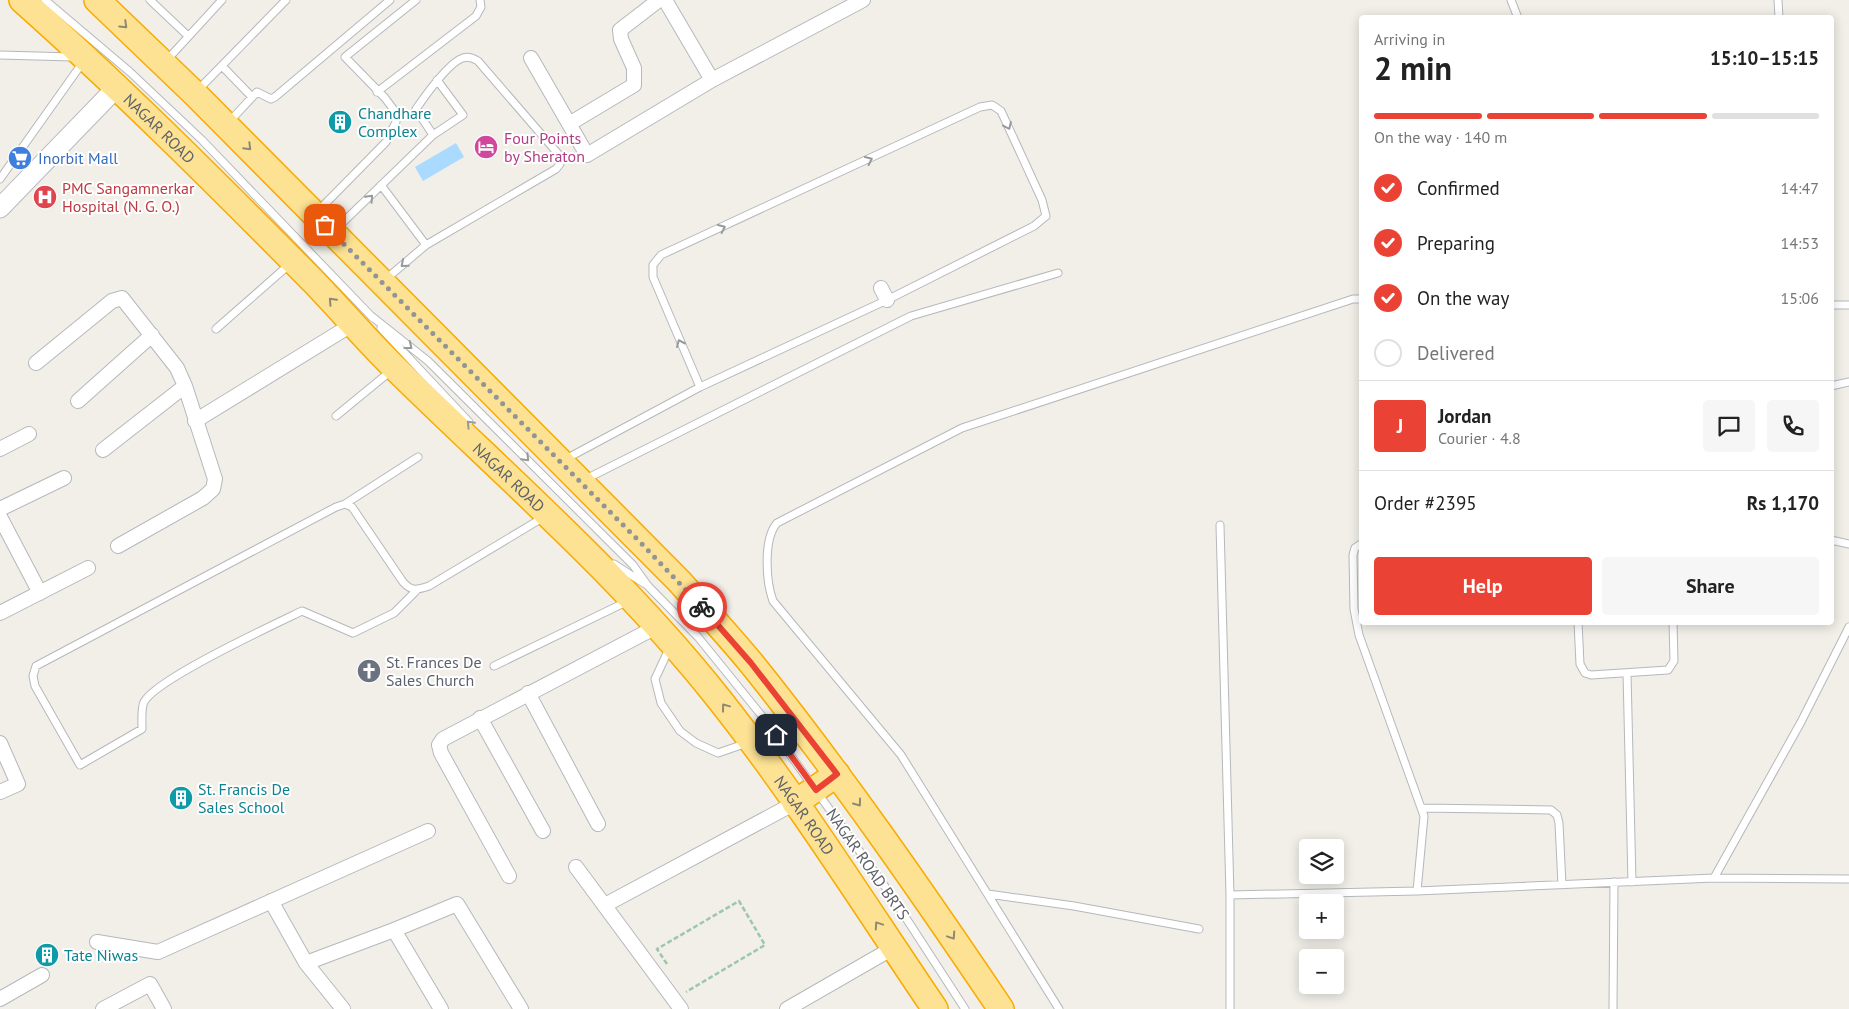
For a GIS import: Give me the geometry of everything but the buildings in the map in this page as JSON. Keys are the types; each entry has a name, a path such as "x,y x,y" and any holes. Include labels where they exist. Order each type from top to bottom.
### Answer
{"highway":[{"name":"NAGAR ROAD","path":"22,0 118,86 293,262 362,320 394,368 547,516 639,593 663,635 714,693 750,742 805,796 893,948 935,1009"},
{"path":"97,0 164,63 680,581 738,648 837,774 916,883 1002,1009"},
{"path":"805,796 837,774"}],"street":[{"path":"569,124 634,84 634,68 621,39 620,30 658,0"},
{"path":"665,0 712,80"},
{"path":"531,58 587,155 712,80 863,0"},
{"path":"0,208 118,86"},
{"path":"36,363 112,301 122,298 177,368 185,386 214,479 213,489 204,498 118,546"},
{"path":"195,421 362,320"},
{"path":"78,401 152,335"},
{"path":"103,450 185,386"},
{"path":"0,449 29,434"},
{"path":"0,509 64,478"},
{"path":"0,517 40,593"},
{"path":"0,613 88,568"},
{"path":"509,876 441,753 439,745 443,739 528,693 663,635"},
{"path":"528,693 598,824"},
{"path":"480,718 543,831"},
{"path":"0,743 18,784 0,792"},
{"path":"605,905 805,796"},
{"path":"97,942 158,952 428,831"},
{"path":"576,867 681,1009"},
{"path":"271,901 306,963 343,1009"},
{"path":"306,963 457,904 521,1009"},
{"path":"394,930 441,1009"},
{"path":"787,1009 893,948"},
{"path":"0,999 42,975"},
{"path":"103,1009 150,984 164,1009"}],"lane":[{"path":"45,0 130,72 202,140 362,320 396,346 474,427"},
{"path":"150,0 187,35"},
{"path":"164,63 187,35 222,0"},
{"path":"195,94 286,0"},
{"path":"226,125 257,92 271,99 275,97 390,0"},
{"path":"314,214 386,142 394,131 396,122 394,110 385,98 345,58 416,0"},
{"path":"377,92 476,16 481,7 480,0"},
{"path":"1511,0 1517,15"},
{"path":"1778,0 1779,15"},
{"path":"0,55 86,58"},
{"path":"382,283 426,244 556,169 560,164 560,156 478,61 470,57 462,58 437,80 416,108 433,136"},
{"path":"0,179 86,58"},
{"path":"222,66 252,97"},
{"path":"332,233 433,136 463,115 437,80"},
{"path":"561,461 700,387 884,294 1034,226 1046,216 1042,200 1001,111 992,105 980,107 662,255 653,265 653,277 700,387"},
{"path":"381,185 426,244"},
{"path":"216,329 293,262"},
{"path":"581,482 911,316 1058,273"},
{"path":"1059,1009 901,754 773,601 767,580 770,530 777,523 962,428 1352,299 1359,299"},
{"path":"1834,305 1849,304"},
{"path":"362,320 428,361 633,565 639,593"},
{"path":"336,416 394,368"},
{"path":"1834,385 1849,382"},
{"path":"418,458 345,504 323,513 36,666 33,676 35,686 80,764 142,728 144,702 160,685 240,642 302,611 353,633 394,614 416,591 429,586 547,516"},
{"path":"345,504 352,507 403,582 408,588 416,591"},
{"path":"1220,525 1230,896 1230,1009"},
{"path":"573,528 592,546"},
{"path":"1834,541 1849,544"},
{"path":"1359,545 1355,548 1353,555 1356,621 1422,808 1423,828 1417,891"},
{"path":"606,557 626,574 639,593"},
{"path":"494,666 639,593"},
{"name":"NAGAR ROAD BRTS","path":"639,593 698,638 766,721 805,796 891,895 965,1009"},
{"path":"1578,625 1580,664 1585,673 1663,671 1672,666 1673,625"},
{"path":"1714,878 1801,722 1849,627"},
{"path":"663,635 655,679 661,703 680,731 696,743 718,752 750,742"},
{"path":"1627,673 1632,882"},
{"path":"1422,808 1551,810 1557,815 1560,823 1562,885"},
{"path":"1230,896 1417,891 1714,878 1849,879"},
{"path":"1613,1009 1614,882"},
{"path":"988,894 1074,906 1199,929"}],"path":[{"path":"660,980 672,972 657,949 739,901 765,945 684,993 680,986"}],"water":[{"path":"456,143 464,157 423,181 415,167"}],"way so far":[{"path":"325,225 680,581 702,607"}],"place":[{"name":"Chandhare Complex","path":"340,122"},
{"name":"Four Points by Sheraton","path":"486,147"},
{"name":"Inorbit Mall","path":"20,158"},
{"name":"PMC Sangamnerkar Hospital (N. G. O.)","path":"45,197"},
{"name":"St. Frances De Sales Church","path":"369,671"},
{"name":"St. Francis De Sales School","path":"181,798"},
{"name":"Tate Niwas","path":"47,955"}],"route":[{"path":"702,607 751,663 837,774 816,790 776,735"}]}
